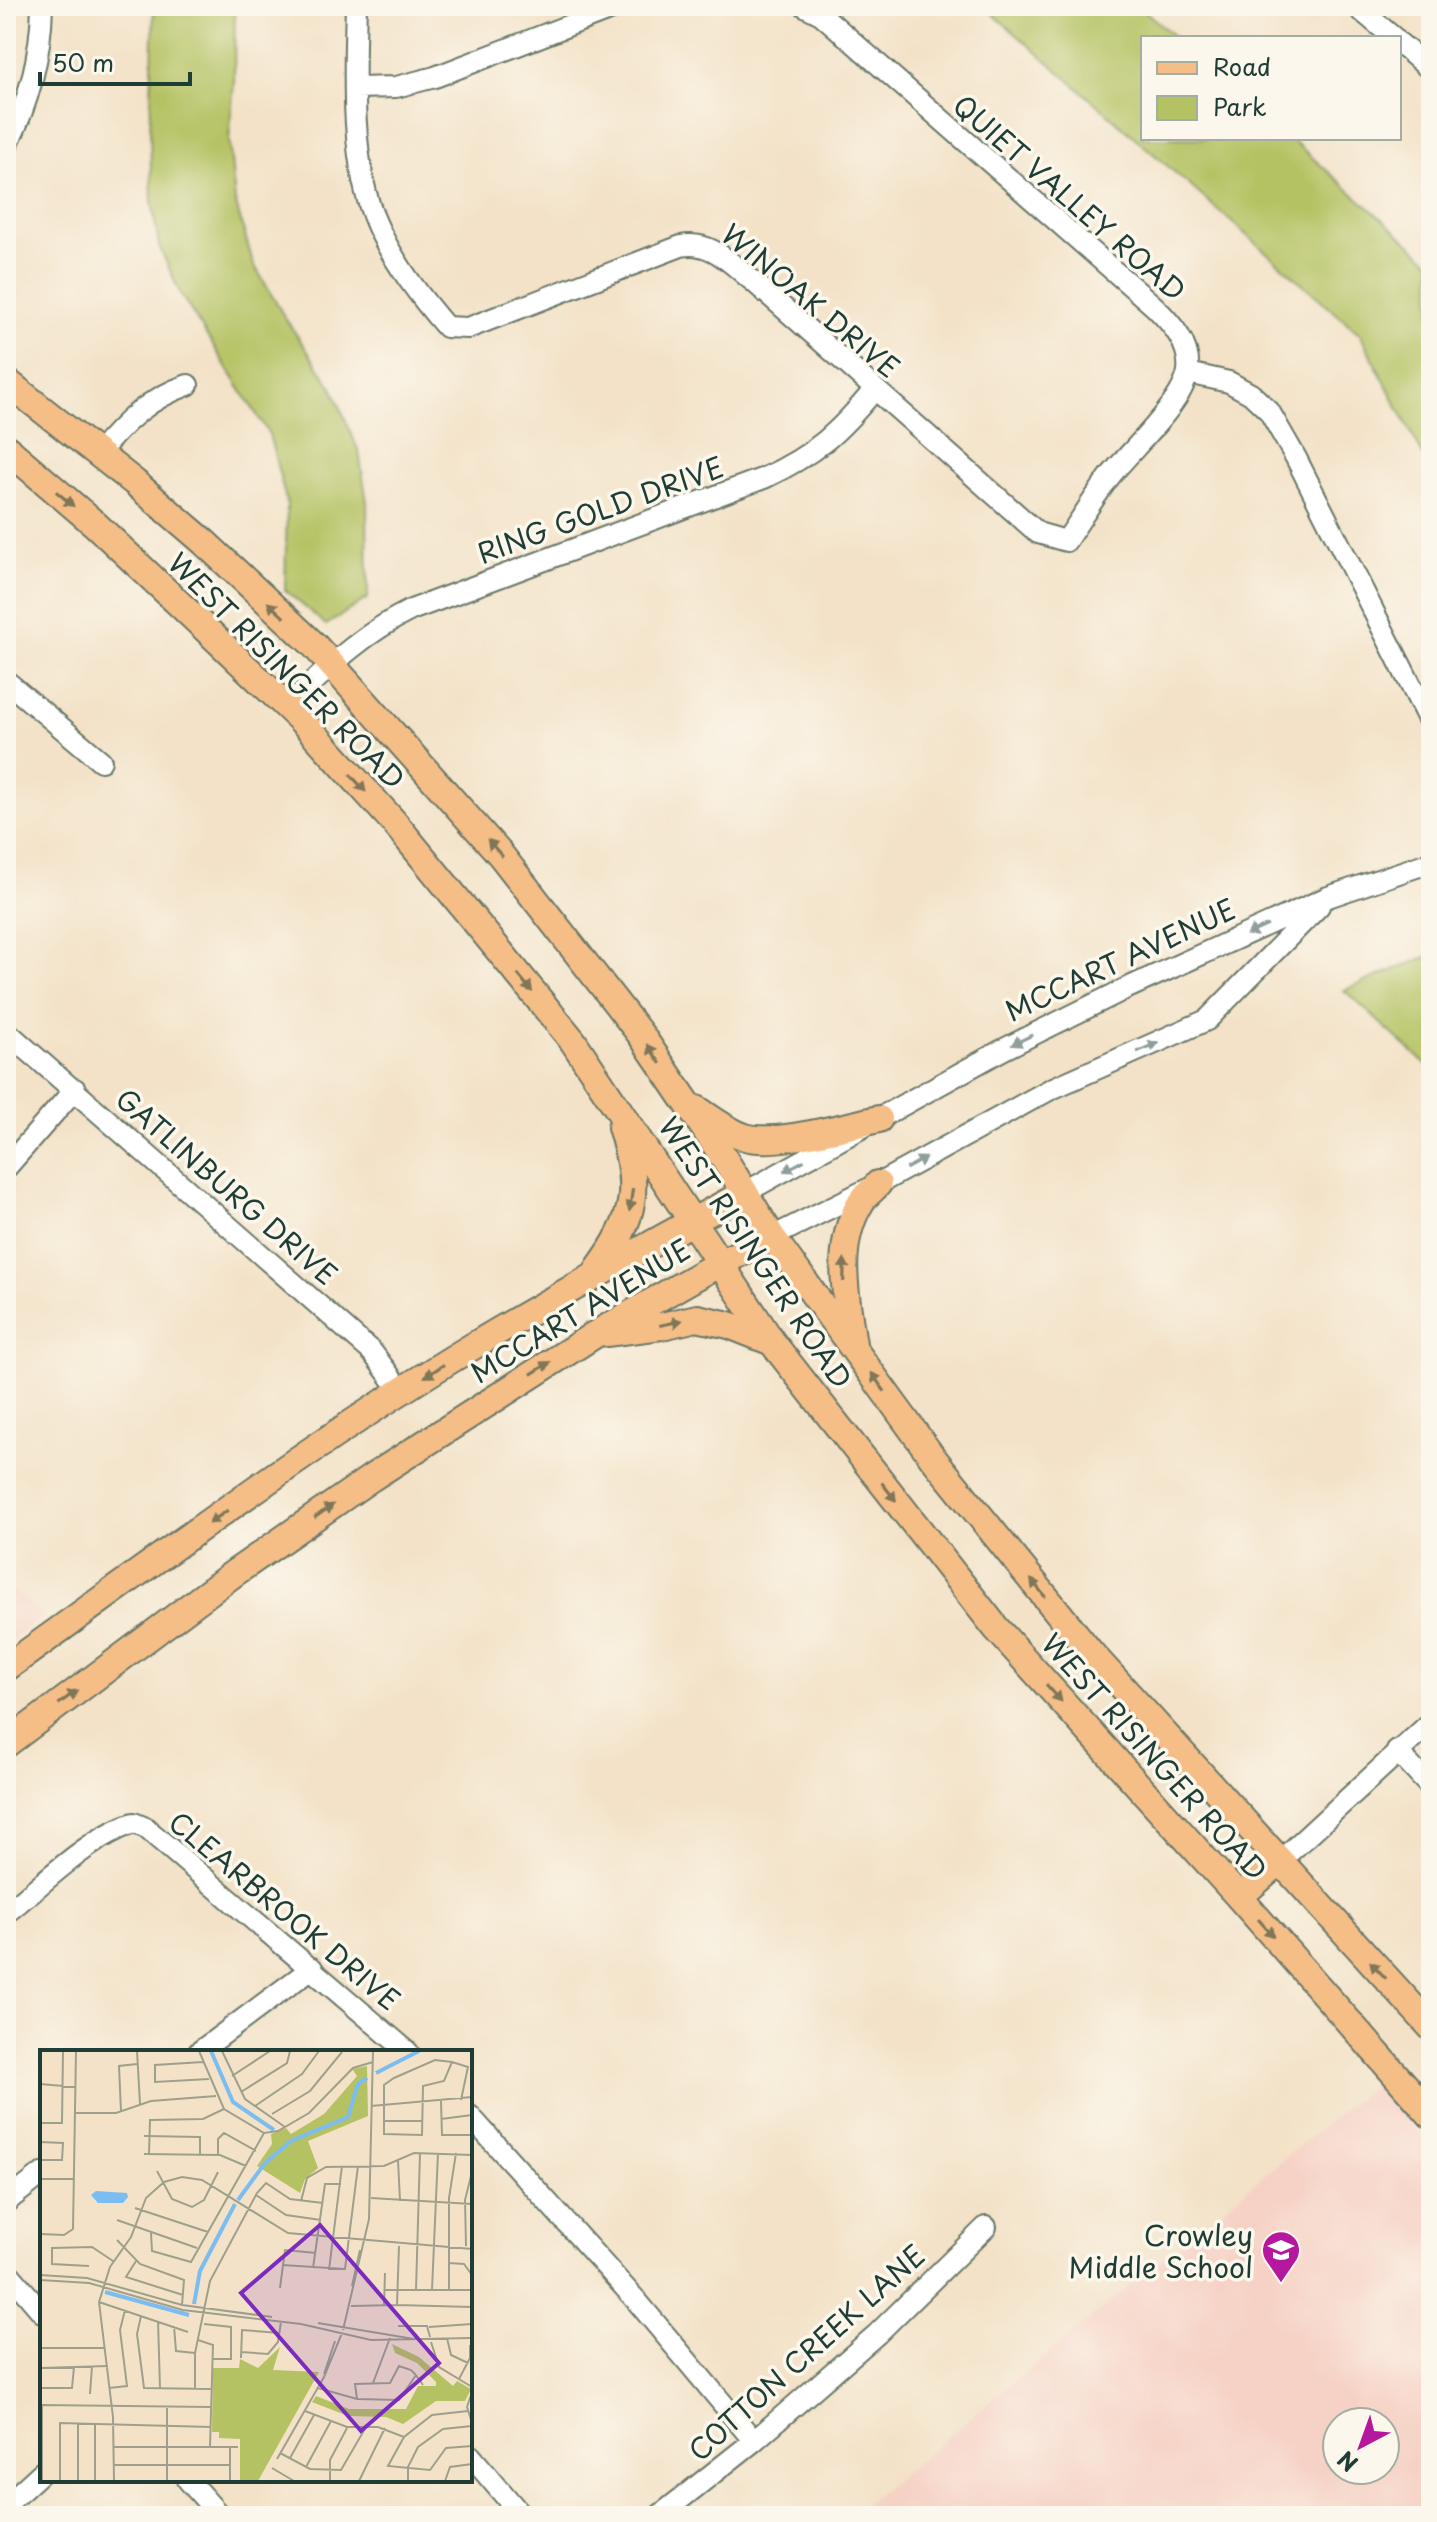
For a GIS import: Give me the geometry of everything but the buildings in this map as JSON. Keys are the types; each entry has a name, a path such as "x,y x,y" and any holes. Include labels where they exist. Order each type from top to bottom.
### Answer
{"main road":[{"name":"WEST RISINGER ROAD","path":"6,381 204,542 314,645 500,854 641,1035 772,1237 933,1458 1090,1652 1431,2027"},
{"name":"WEST RISINGER ROAD","path":"6,448 96,525 287,707 393,821 573,1041 772,1342 996,1628 1431,2115"},
{"path":"590,1279 620,1240 628,1219 633,1184 631,1160 611,1097"},
{"path":"684,1100 730,1131 748,1138 768,1140 879,1119"},
{"path":"853,1347 843,1279 846,1240 861,1201 878,1184"},
{"name":"MCCART AVENUE","path":"6,1668 309,1452 474,1345 744,1193"},
{"name":"MCCART AVENUE","path":"6,1744 258,1556 371,1478 594,1335 772,1237"},
{"path":"594,1335 697,1318 729,1325 772,1342"},
{"path":"1239,1897 1279,1862"}],"street":[{"path":"6,147 16,129 33,78 42,6"},
{"name":"WINOAK DRIVE","path":"356,6 359,154 377,224 399,263 446,327 468,328 698,242 753,281 1038,533 1066,541 1112,474 1165,412 1182,388 1188,373"},
{"path":"356,88 396,87 435,77 619,6"},
{"name":"QUIET VALLEY ROAD","path":"805,6 821,14 1155,307 1182,341 1188,359 1188,373"},
{"path":"1356,6 1392,36"},
{"path":"1401,45 1431,70"},
{"path":"1188,373 1229,382 1251,394 1269,411 1291,448 1431,725"},
{"path":"98,454 121,425 145,405 168,391 188,385"},
{"name":"RING GOLD DRIVE","path":"287,707 379,625 411,610 794,464 838,431 875,389"},
{"path":"6,681 101,761"},
{"name":"MCCART AVENUE","path":"744,1193 1017,1042 1123,990 1328,897 1431,862"},
{"name":"MCCART AVENUE","path":"772,1237 878,1184 1051,1089 1207,1020 1328,897"},
{"name":"GATLINBURG DRIVE","path":"6,1031 372,1352 402,1392"},
{"path":"6,1168 75,1089"},
{"path":"1279,1862 1431,1722"},
{"path":"1397,1751 1431,1788"},
{"name":"CLEARBROOK DRIVE","path":"6,1913 118,1827 134,1823 146,1828 406,2050"},
{"path":"202,2050 312,1968"},
{"path":"472,2122 636,2300 754,2441"},
{"path":"6,2202 40,2176"},
{"name":"COTTON CREEK LANE","path":"659,2516 754,2441 877,2334 986,2227"},
{"path":"6,2270 40,2310"},
{"path":"472,2457 522,2516"},
{"path":"6,2505 40,2474"},
{"path":"190,2482 220,2516"}],"shaded area":[{"path":"6,1584 44,1615 6,1644"},
{"name":"Crowley Middle School","path":"1374,2084 1431,2147 1431,2516 851,2516"}],"green space":[{"path":"154,6 235,6 234,82 229,140 235,201 253,263 285,318 332,387 359,452 367,502 368,598 326,625 285,590 287,504 269,434 181,295 159,246 152,201 150,133"},
{"path":"984,6 1139,6 1174,36 1141,36 1141,140 1292,140 1431,262 1431,471 1360,334"},
{"path":"1431,955 1431,1069 1344,990"}],"place":[{"name":"Crowley Middle School","path":"1281,2284"}]}
